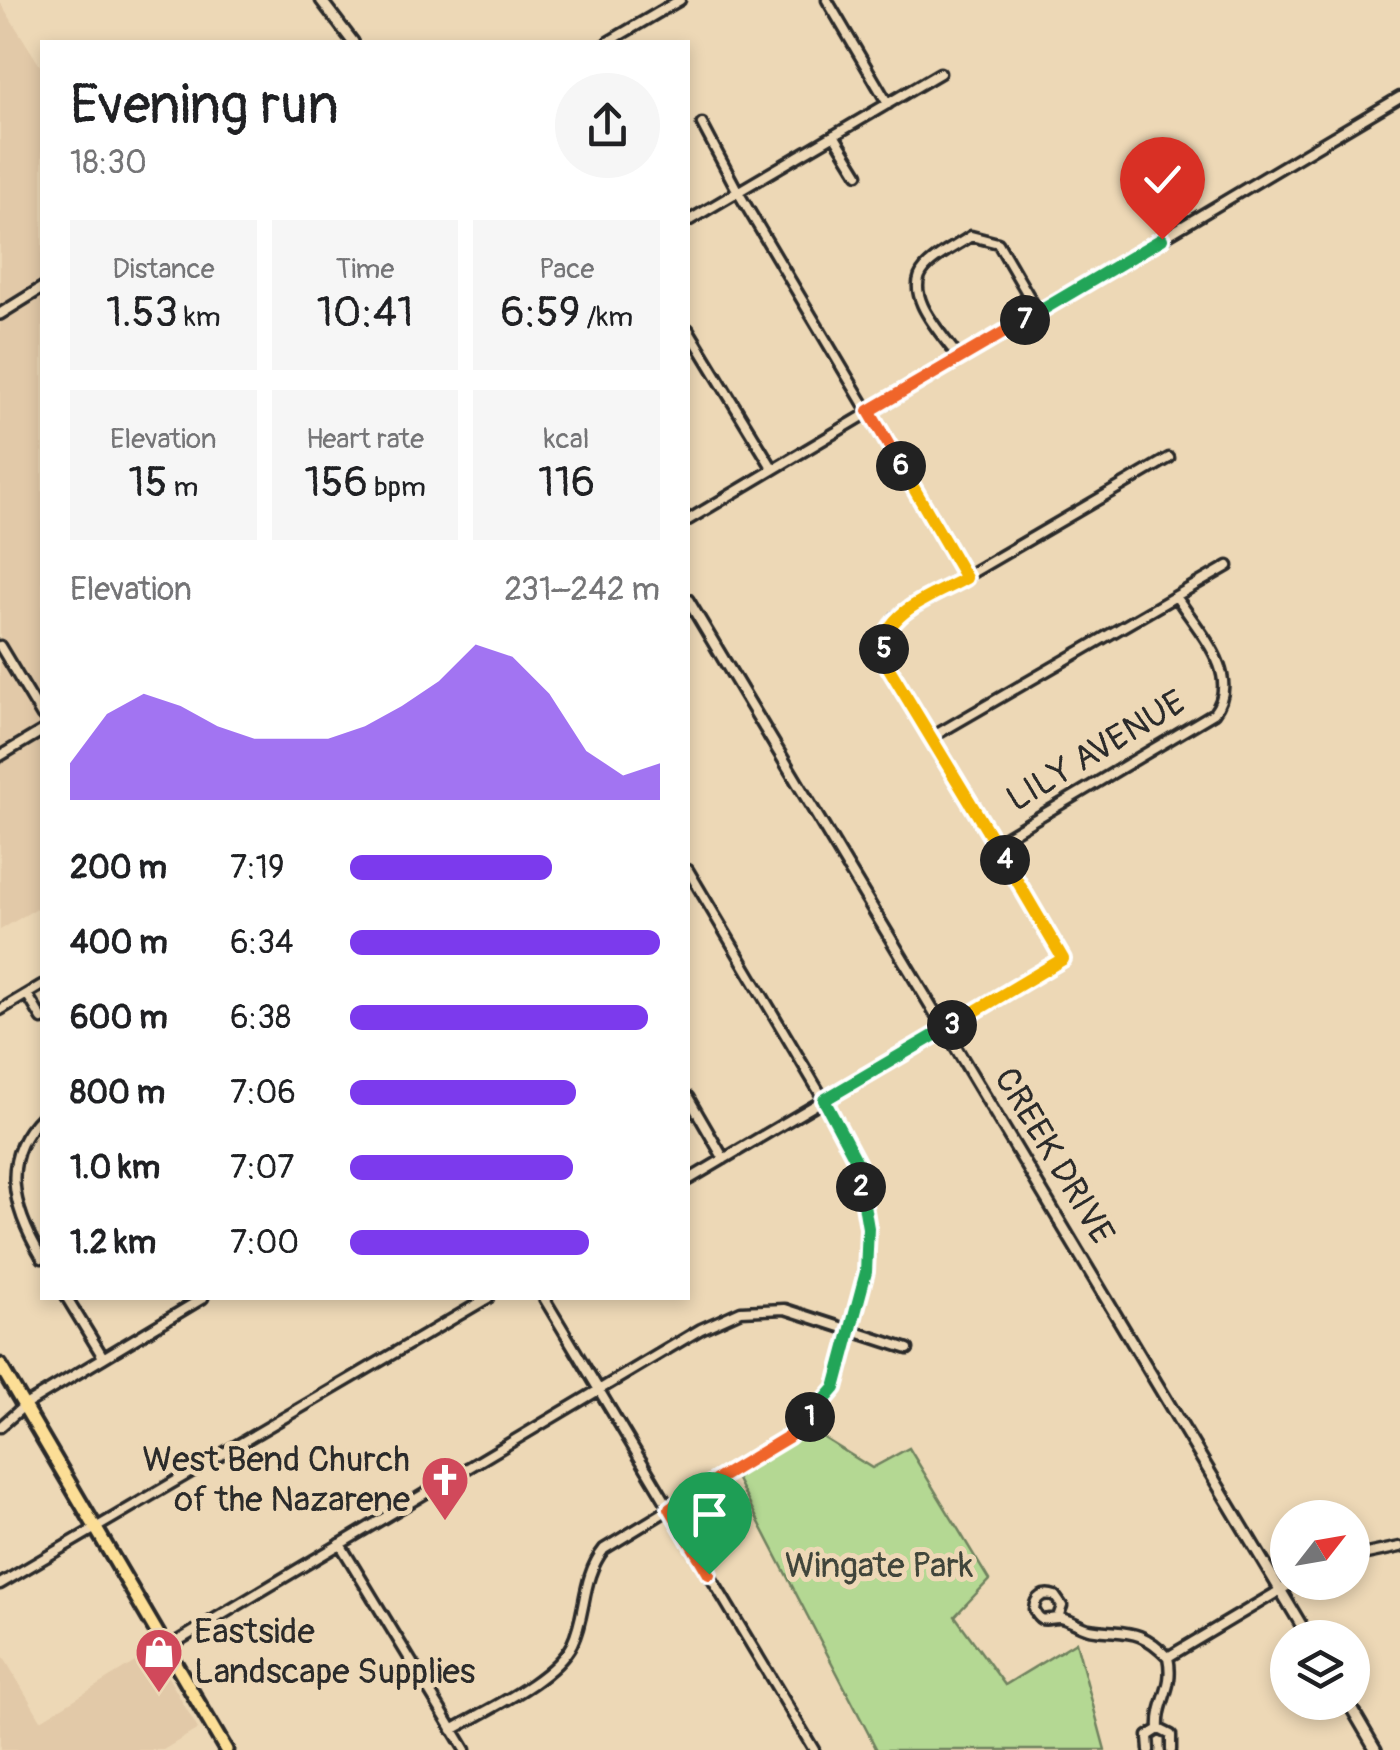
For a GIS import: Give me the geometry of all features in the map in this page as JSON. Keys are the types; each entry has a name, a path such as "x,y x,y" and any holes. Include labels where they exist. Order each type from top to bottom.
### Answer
{"main road":[{"path":"0,1365 226,1750"}],"street":[{"path":"321,0 351,40"},
{"path":"611,40 680,0"},
{"path":"827,0 888,104"},
{"path":"690,221 940,74"},
{"path":"690,519 1400,98"},
{"path":"702,124 738,192 966,578"},
{"path":"834,135 858,174"},
{"path":"958,358 918,298 917,281 925,267 971,236 998,243 1038,312"},
{"path":"0,314 40,289"},
{"path":"690,332 772,470"},
{"path":"690,1179 1063,959 884,660 884,636 896,618 1169,458"},
{"path":"932,738 1228,566"},
{"name":"LILY AVENUE","path":"995,843 1214,713 1224,700 1224,672 1176,596"},
{"name":"CREEK DRIVE","path":"690,603 1270,1572"},
{"path":"0,646 40,713"},
{"path":"0,756 40,732"},
{"path":"452,1730 550,1672 572,1644 594,1562 604,1549 803,1425 835,1388 852,1332 866,1272 868,1228 858,1164 690,873"},
{"path":"0,1010 40,986"},
{"path":"27,994 40,1016"},
{"path":"690,1100 724,1159"},
{"path":"7,1148 21,1129 40,1117"},
{"path":"6,1160 8,1200 40,1250"},
{"path":"67,1300 103,1357"},
{"path":"0,1427 25,1405 199,1300"},
{"path":"0,1584 485,1300"},
{"path":"545,1300 814,1750"},
{"path":"166,1648 701,1328 741,1312 786,1309 908,1350"},
{"path":"340,1544 465,1750"},
{"path":"1370,1554 1400,1548"},
{"path":"1168,1657 1270,1597"},
{"path":"1058,1618 1089,1628 1123,1630 1159,1647 1168,1657 1170,1686 1158,1718 1159,1729"},
{"path":"1358,1720 1376,1750"},
{"path":"1148,1750 1148,1736 1159,1729"},
{"path":"1159,1729 1172,1735 1171,1750"}],"shaded area":[{"path":"0,2 40,66 40,906 0,930"},
{"path":"0,1651 41,1720 153,1651 198,1729 163,1750 0,1750"}],"green space":[{"name":"Wingate Park","path":"803,1425 872,1468 909,1448 989,1580 955,1616 1005,1685 1076,1642 1105,1750 877,1750 732,1470"}],"place":[{"name":"West Bend Church of the Nazarene","path":"445,1522"},
{"name":"Eastside Landscape Supplies","path":"159,1694"}],"route":[{"path":"709,1574 670,1508 803,1425 835,1388 852,1332 866,1272 868,1228 858,1164 824,1100 1063,959 884,660 884,636 896,618 966,578 869,411 1162,239"}]}
